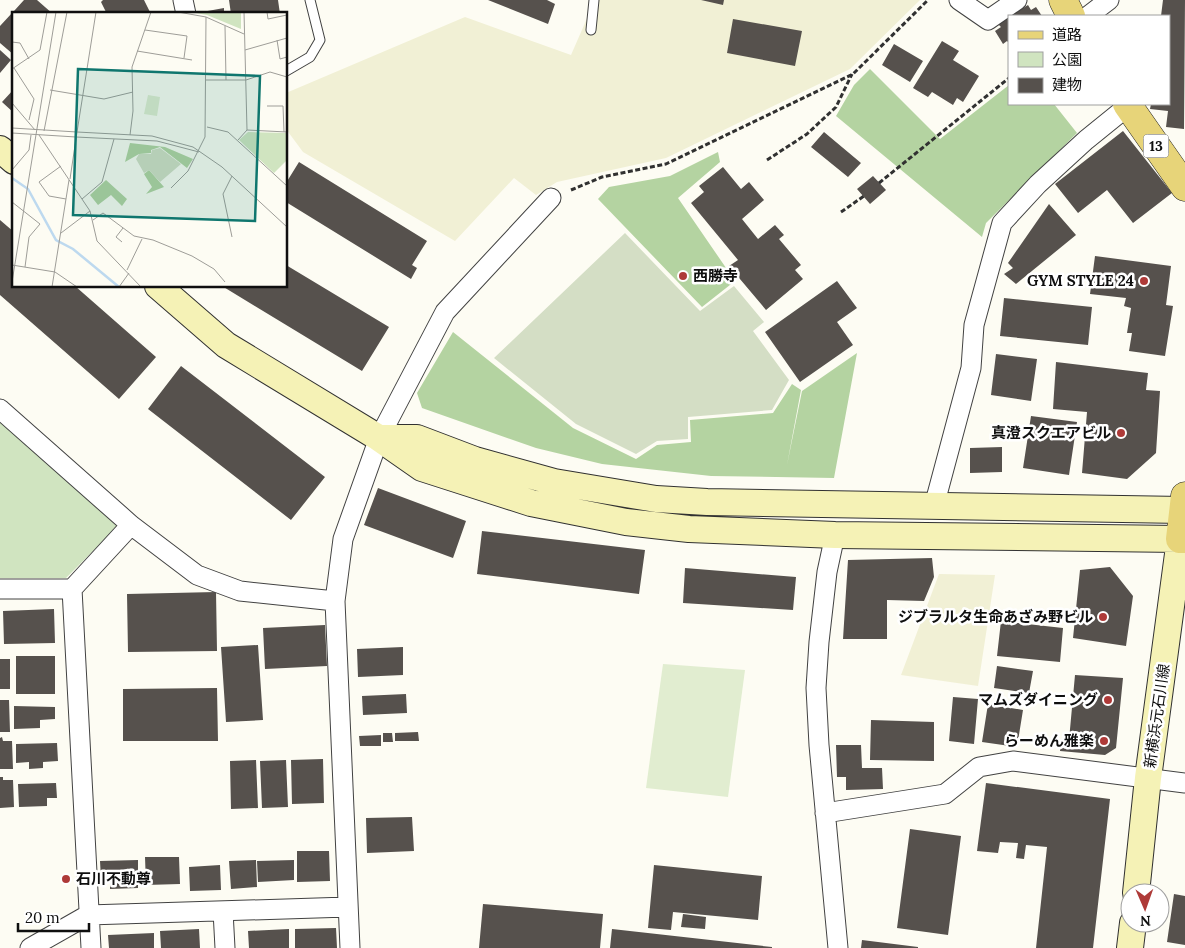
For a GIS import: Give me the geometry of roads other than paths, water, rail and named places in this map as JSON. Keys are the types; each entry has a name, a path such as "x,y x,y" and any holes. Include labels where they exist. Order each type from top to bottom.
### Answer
{"main road":[{"path":"1063,0 1070,15"},
{"name":"13","path":"1128,105 1185,187"},
{"path":"1183,539 1184,505"}],"street":[{"path":"959,0 988,20 1017,0"},
{"path":"1089,15 1108,0"},
{"path":"934,506 971,368 974,324 1002,223 1038,184 1128,105"},
{"path":"0,150 12,159"},
{"path":"350,948 335,601 342,539 379,438 445,312 551,198"},
{"path":"160,288 226,345 379,438 422,468 531,504 626,522 689,529 835,535 1183,539"},
{"path":"0,409 131,525 197,575 240,591 335,601"},
{"path":"379,438 417,438 475,460 554,482 656,499 707,502 934,506 1184,505"},
{"path":"91,948 72,589 131,525"},
{"path":"835,535 818,642 816,688 824,813 838,948"},
{"name":"新横浜元石川線","path":"1137,883 1148,778 1183,539"},
{"path":"0,589 72,589"},
{"path":"824,813 945,794 979,767 1014,761 1185,783"},
{"path":"30,948 88,915 348,907"},
{"path":"223,911 224,948"},
{"path":"1130,948 1132,933"}],"lane":[{"path":"288,70 310,57 320,40 310,0"},
{"path":"590,30 594,0"}],"place":[{"name":"西勝寺","path":"683,276"},
{"name":"GYM STYLE 24","path":"1144,281"},
{"name":"真澄スクエアビル","path":"1121,433"},
{"name":"ジブラルタ生命あざみ野ビル","path":"1103,617"},
{"name":"マムズダイニング","path":"1108,700"},
{"name":"らーめん雅楽","path":"1104,741"},
{"name":"石川不動尊","path":"66,879"}]}
